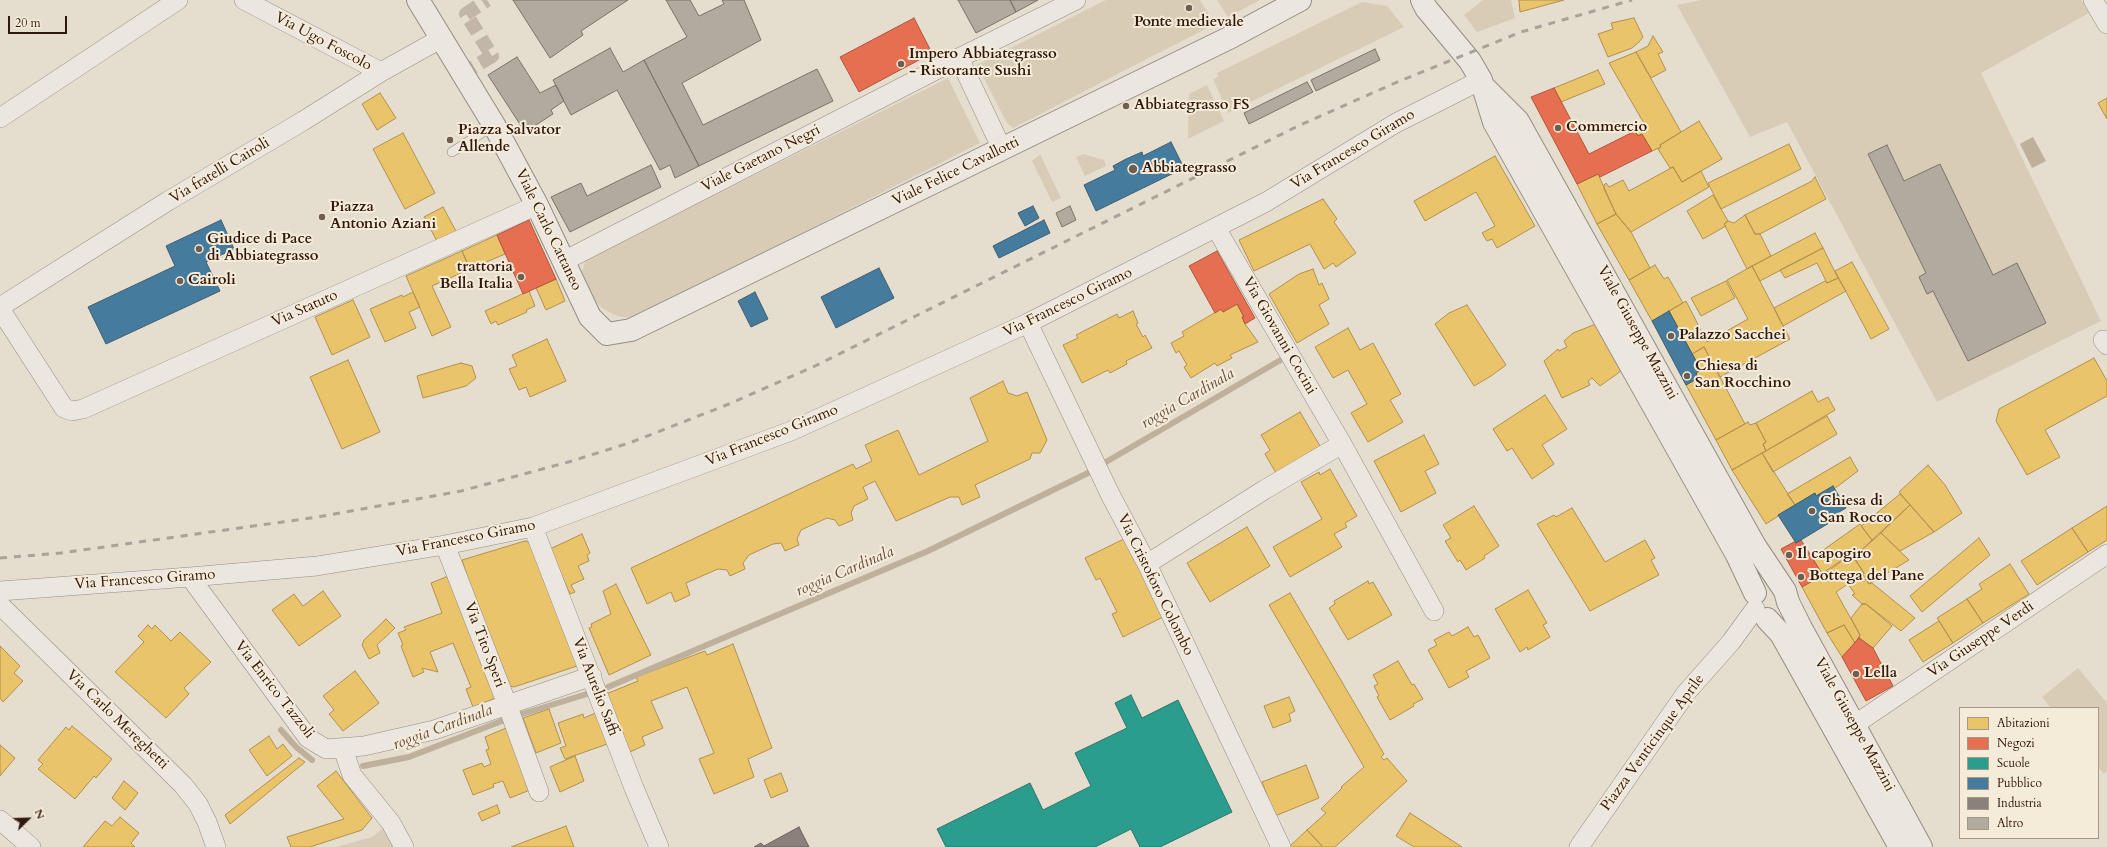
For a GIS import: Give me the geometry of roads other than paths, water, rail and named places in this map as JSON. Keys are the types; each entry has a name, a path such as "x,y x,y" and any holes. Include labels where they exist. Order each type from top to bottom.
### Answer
{"street":[{"path":"0,118 178,0"},
{"name":"Via Ugo Foscolo","path":"244,0 380,72"},
{"name":"Viale Carlo Cattaneo","path":"418,0 494,125 537,205 590,317 608,334"},
{"name":"Viale Gaetano Negri","path":"564,261 959,58 1076,0"},
{"name":"Viale Felice Cavallotti","path":"608,334 631,330 1231,37 1300,0"},
{"path":"2093,0 2107,24"},
{"name":"Viale Giuseppe Mazzini","path":"1421,3 1470,61 1482,83 1494,122 1737,555 1760,609 1781,634 1900,847"},
{"name":"Via fratelli Cairoli","path":"0,308 168,201 303,121 380,72 442,38"},
{"path":"959,58 1002,149"},
{"name":"Viale Giuseppe Mazzini","path":"1482,83 1518,121 1755,546 1784,595 1921,847"},
{"name":"Via Francesco Giramo","path":"0,590 190,577 317,566 444,545 533,527 790,431 1028,323 1266,202 1396,123 1482,83"},
{"name":"Via Statuto","path":"0,308 64,408 72,411 83,409 537,205"},
{"name":"Via Giovanni Cocini","path":"1216,228 1342,444 1434,611"},
{"name":"Via Cristoforo Colombo","path":"1028,323 1111,496 1147,564 1281,847"},
{"path":"1147,564 1264,490 1342,444"},
{"name":"Via Aurelio Saffi","path":"533,527 592,676 634,788 659,847"},
{"name":"Via Tito Speri","path":"444,545 507,704 539,792"},
{"name":"Via Giuseppe Verdi","path":"1854,725 2107,554"},
{"name":"Via Enrico Tazzoli","path":"190,577 308,738 326,749 343,749 364,746 434,730 592,676"},
{"path":"1769,584 1784,595 1783,614 1778,617 1760,609 1763,586 1769,584"},
{"name":"Via Carlo Mereghetti","path":"0,605 183,785 198,804 208,822 214,846"},
{"name":"Piazza Venticinque Aprile","path":"1579,847 1686,693 1760,609"},
{"path":"343,749 352,775 390,823 404,847"},
{"path":"0,820 30,847"}],"lane":[{"path":"452,152 494,125"}],"waterway":[{"name":"roggia Cardinala","path":"1106,462 1284,358"},
{"name":"roggia Cardinala","path":"608,687 928,551 1088,473"},
{"name":"roggia Cardinala","path":"519,715 590,693"},
{"name":"roggia Cardinala","path":"363,766 409,757 507,719"},
{"name":"roggia Cardinala","path":"281,730 296,747 312,760"}],"tunnel":[{"path":"462,74 492,56 466,14 487,0"}],"railway":[{"path":"0,558 61,553 318,517 461,491 572,461 632,442 729,404 815,366 1298,126 1395,83 1521,32 1632,0"}],"place":[{"name":"Ponte medievale","path":"1189,8"},
{"name":"Impero Abbiategrasso - Ristorante Sushi","path":"901,64"},
{"name":"Abbiategrasso FS","path":"1126,106"},
{"name":"Commercio","path":"1558,128"},
{"name":"Piazza Salvator Allende","path":"450,140"},
{"name":"Abbiategrasso","path":"1133,169"},
{"name":"Piazza Antonio Aziani","path":"322,217"},
{"name":"Giudice di Pace di Abbiategrasso","path":"199,249"},
{"name":"trattoria Bella Italia","path":"521,277"},
{"name":"Cairoli","path":"180,281"},
{"name":"Palazzo Sacchei","path":"1671,336"},
{"name":"Chiesa di San Rocchino","path":"1687,376"},
{"name":"Chiesa di San Rocco","path":"1812,511"},
{"name":"Il capogiro","path":"1789,555"},
{"name":"Bottega del Pane","path":"1801,577"},
{"name":"Lella","path":"1856,674"}]}
